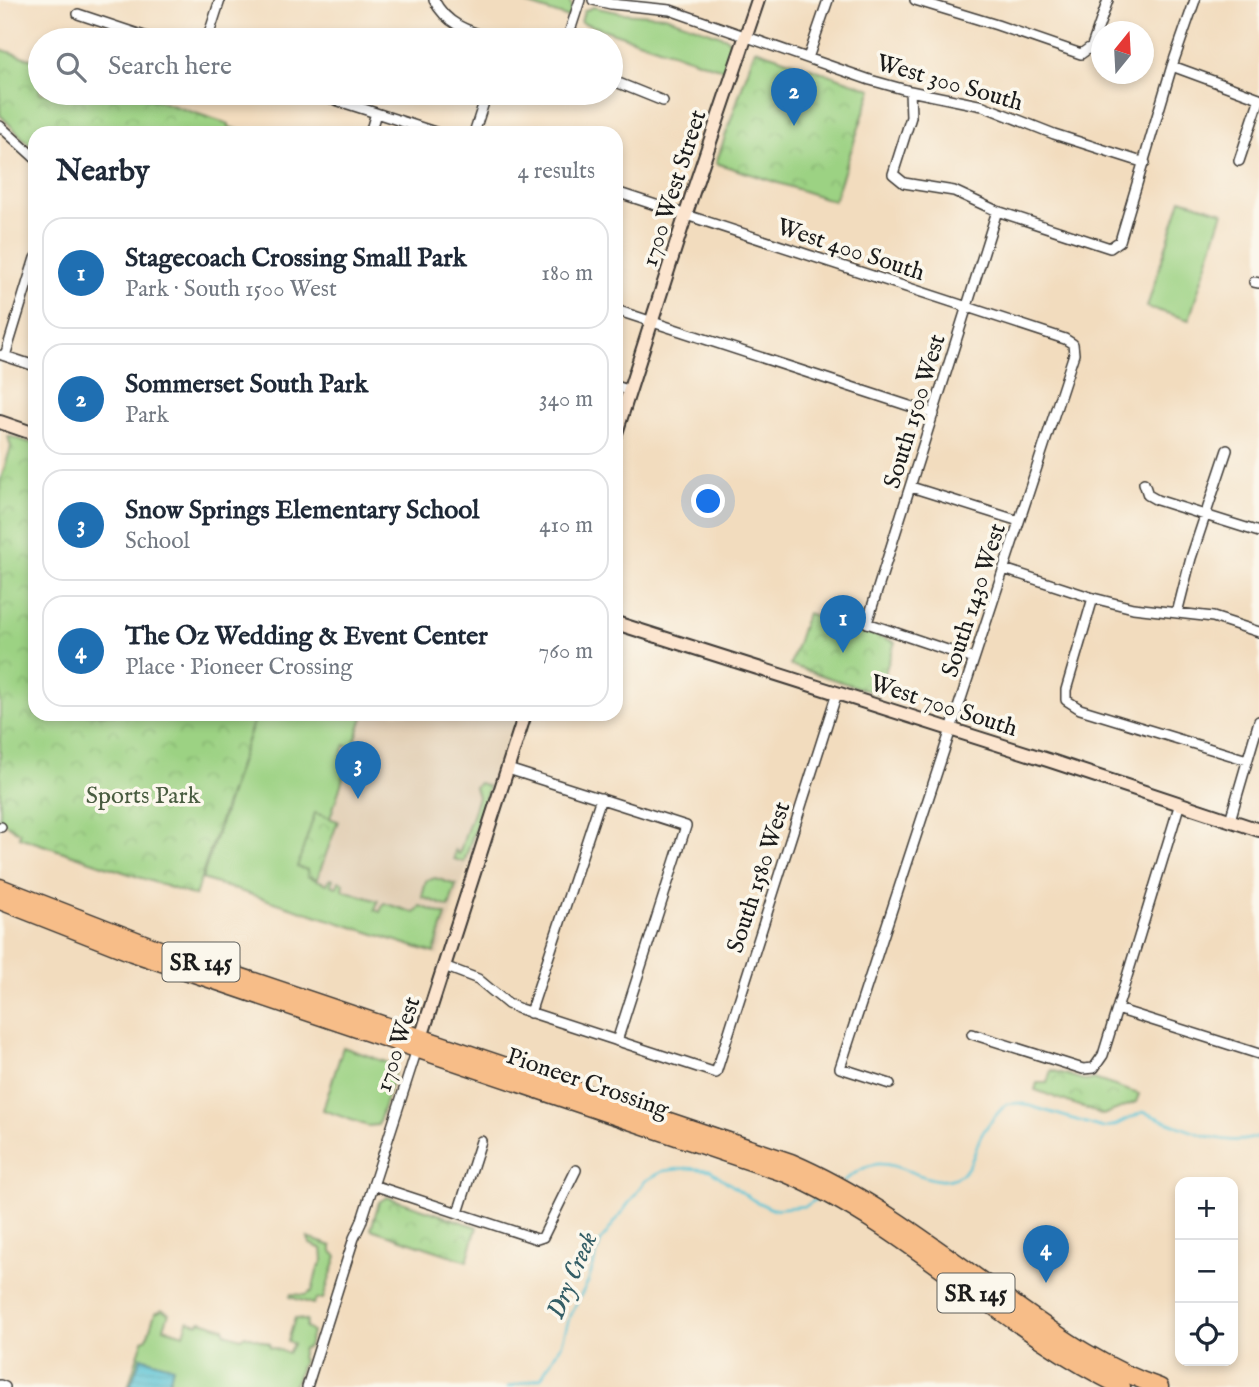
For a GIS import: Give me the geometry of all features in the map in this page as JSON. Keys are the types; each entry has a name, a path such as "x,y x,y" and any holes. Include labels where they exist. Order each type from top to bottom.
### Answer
{"highway":[{"name":"SR 145","path":"0,887 149,945 404,1030 420,1043"},
{"name":"Pioneer Crossing","path":"0,901 132,953 766,1152 832,1188 885,1212 1075,1347 1129,1376 1160,1387"},
{"name":"Pioneer Crossing","path":"832,1188 1067,1357 1122,1387"}],"street":[{"path":"211,28 220,0"},
{"path":"434,0 444,16 466,28"},
{"path":"571,28 580,0"},
{"name":"West 300 South","path":"593,0 670,10 910,91 983,106 1054,134 1145,163"},
{"path":"670,10 674,0"},
{"path":"745,36 758,0"},
{"path":"808,58 828,0"},
{"path":"916,0 1081,54 1092,46 1108,0"},
{"path":"910,91 911,117 892,174 904,183 954,191 997,211 1110,248 1120,241 1172,66 1195,0"},
{"path":"78,14 120,28"},
{"name":"1700 West Street","path":"623,412 745,36"},
{"path":"1172,66 1259,100 1239,161"},
{"path":"623,85 663,101"},
{"path":"351,105 416,126"},
{"path":"476,126 483,105"},
{"path":"372,126 376,113"},
{"path":"0,126 28,152"},
{"name":"West 400 South","path":"623,194 1065,339 1073,344"},
{"name":"South 1500 West","path":"974,659 867,623 997,211"},
{"path":"28,279 3,355 28,364"},
{"path":"623,312 934,414"},
{"name":"South 1430 West","path":"890,1084 840,1068 1074,354 1073,344"},
{"path":"623,388 630,391"},
{"path":"0,422 28,431"},
{"path":"1177,613 1227,450"},
{"path":"1144,483 1149,495 1259,533"},
{"path":"911,487 1019,522"},
{"path":"1004,569 1133,608 1213,617 1259,632"},
{"path":"1093,598 1066,690 1066,700 1080,709 1247,760"},
{"name":"West 700 South","path":"623,625 1259,830"},
{"name":"South 1580 West","path":"617,1041 716,1073 837,693"},
{"name":"1700 West","path":"307,1387 523,721"},
{"path":"1230,820 1259,721"},
{"path":"444,966 478,979 508,1004 617,1041 686,826 508,769"},
{"path":"530,1013 601,799"},
{"path":"972,1034 1083,1069 1094,1068 1102,1055 1117,1009 1180,803"},
{"path":"1117,1009 1259,1054"},
{"path":"458,1213 481,1141"},
{"path":"373,1185 537,1239 543,1237 576,1170"}],"shaded area":[{"path":"254,721 514,721 438,956 200,879"}],"green space":[{"path":"515,0 569,0 572,7 569,18"},
{"path":"593,7 622,13 665,16 727,38 733,48 725,70 623,36 623,28 599,28 581,22 584,11"},
{"path":"0,49 28,58 28,105 171,105 229,126 28,126 28,143 0,115"},
{"path":"755,49 872,89 834,201 716,163"},
{"path":"1181,199 1223,212 1189,320 1147,307"},
{"name":"Sports Park","path":"8,436 28,442 28,721 254,721 195,896 19,837 20,833 0,820 0,482 11,447"},
{"path":"807,613 895,642 878,694 790,665"},
{"path":"254,721 362,721 353,747 345,745 340,759 348,763 330,818 315,814 307,876 327,884 333,879 331,885 337,887 339,881 344,883 343,890 378,901 375,910 380,912 384,903 415,913 420,906 446,915 434,953 202,879"},
{"path":"479,783 488,786 488,789 464,862 454,859 455,850 459,854 478,797 475,787"},
{"path":"315,813 338,821 317,879 307,876 308,870 297,867"},
{"path":"435,878 456,885 449,907 422,897 426,881"},
{"path":"343,1047 392,1064 396,1069 378,1125 368,1126 323,1110"},
{"path":"1051,1070 1087,1081 1094,1079 1139,1094 1136,1102 1103,1115 1035,1090 1037,1083 1047,1083"},
{"path":"387,1197 477,1227 467,1261 371,1229 379,1202"},
{"path":"308,1238 332,1246 332,1252 337,1256 323,1299 317,1299 313,1304 290,1297 291,1294 305,1295 312,1291 323,1260 322,1249 310,1244"},
{"path":"162,1310 169,1313 164,1328 184,1334 188,1321 198,1324 201,1321 224,1328 225,1333 241,1338 245,1335 288,1353 293,1344 288,1341 295,1318 307,1321 306,1327 312,1332 308,1347 303,1349 303,1360 294,1387 128,1387 143,1340 147,1338 155,1313"}],"water":[{"path":"141,1357 173,1367 168,1387 130,1387"}],"waterway":[{"name":"Dry Creek","path":"844,1181 864,1168 878,1164 934,1179 955,1178 968,1167 982,1133 1006,1104 1020,1103 1103,1128 1143,1112 1216,1138 1246,1140 1259,1136"},
{"name":"Dry Creek","path":"508,1387 541,1378 562,1343 570,1315 588,1282 601,1241 645,1181 663,1171 686,1168 710,1170 753,1200 772,1209 806,1206 818,1198"}],"place":[{"name":"Sommerset South Park","path":"794,126"},
{"name":"Stagecoach Crossing Small Park","path":"843,653"},
{"name":"Snow Springs Elementary School","path":"358,799"},
{"name":"The Oz Wedding & Event Center","path":"1046,1283"}]}
